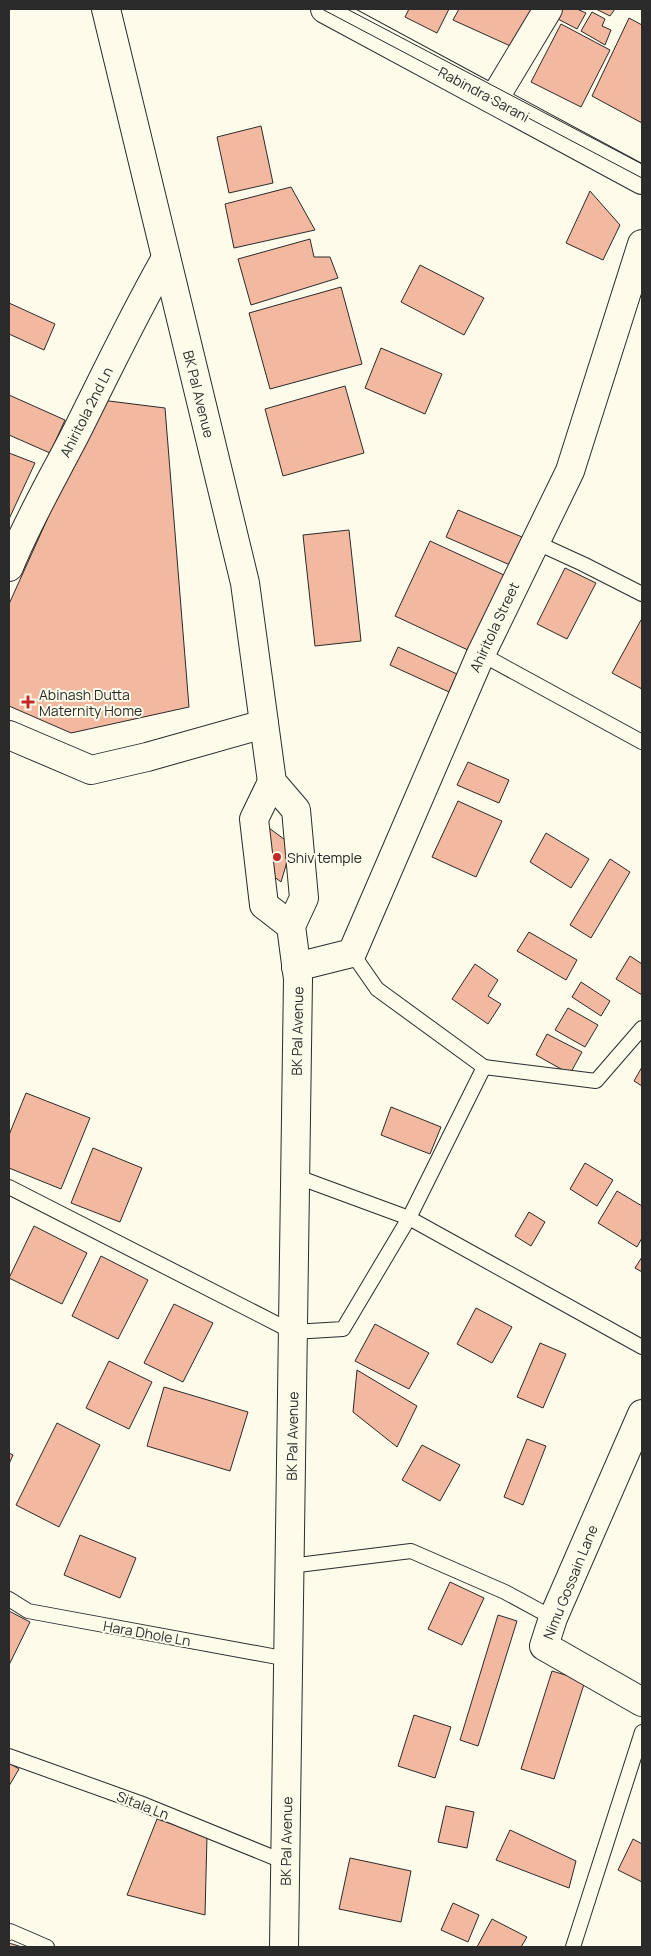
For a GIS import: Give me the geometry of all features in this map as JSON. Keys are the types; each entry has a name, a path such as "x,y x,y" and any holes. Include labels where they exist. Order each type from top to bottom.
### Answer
{"main road":[{"name":"BK Pal Avenue","path":"106,9 245,583 272,782"},
{"name":"Rabindra Sarani","path":"325,9 642,180"},
{"path":"494,99 548,9"},
{"name":"Ahiritola Street","path":"352,953 481,654 570,471 642,244"},
{"name":"Ahiritola 2nd Ln","path":"9,567 22,534 77,431 144,296 166,258"},
{"path":"9,735 91,770 147,757 264,724"},
{"path":"272,782 296,810 304,898 291,926 264,905 254,819 272,782"},
{"name":"BK Pal Avenue","path":"284,1947 298,980 291,926"},
{"path":"296,968 352,953"},
{"name":"Nimu Gossain Lane","path":"642,1414 552,1618 544,1646 642,1702"}],"lane":[{"path":"535,542 642,594"},
{"path":"481,654 642,742"},
{"path":"352,953 377,989 484,1067 596,1081 642,1028"},
{"path":"9,1187 293,1332 343,1329 409,1218 484,1067"},
{"path":"295,1176 409,1218 642,1347"},
{"path":"290,1566 411,1551 505,1592 552,1618"},
{"name":"Hara Dhole Ln","path":"9,1599 28,1611 288,1659"},
{"path":"573,1947 642,1732"},
{"name":"Sitala Ln","path":"9,1756 140,1803 275,1858"},
{"path":"9,1933 10,1931 47,1947"}],"building":[{"path":"409,9 449,9 437,33 405,17"},
{"path":"459,9 539,9 517,49 453,20"},
{"path":"561,9 577,9 586,13 577,29 556,18"},
{"path":"596,9 615,9 610,16"},
{"path":"592,12 605,19 602,26 611,30 605,45 581,31"},
{"path":"629,18 642,25 642,123 592,96"},
{"path":"561,24 610,50 581,107 531,82"},
{"path":"261,126 273,183 229,193 217,137"},
{"path":"291,187 315,230 234,248 225,204"},
{"path":"590,191 620,225 603,260 566,243"},
{"path":"310,239 314,257 330,257 338,278 251,305 238,259"},
{"path":"420,265 484,298 464,335 401,302"},
{"path":"341,287 362,364 270,389 249,313"},
{"path":"9,303 55,324 44,350 9,334"},
{"path":"381,348 442,374 425,414 365,388"},
{"path":"345,386 364,453 283,476 265,409"},
{"path":"9,395 65,420 50,453 9,435"},
{"path":"101,400 165,408 189,707 71,733 9,706 9,604"},
{"path":"9,453 35,463 9,519"},
{"path":"458,510 522,537 510,565 446,537"},
{"path":"349,530 361,641 315,646 303,535"},
{"path":"430,541 504,575 470,651 395,616"},
{"path":"565,568 596,583 567,639 537,624"},
{"path":"642,620 642,689 612,673"},
{"path":"398,647 457,674 449,692 390,665"},
{"path":"468,762 509,780 499,803 457,785"},
{"path":"458,801 502,821 476,877 432,857"},
{"name":"Shiv temple","path":"269,828 292,845 281,882 264,869"},
{"path":"546,833 589,859 571,888 530,862"},
{"path":"610,859 630,872 591,938 570,925"},
{"path":"529,932 577,960 566,980 517,951"},
{"path":"630,956 642,964 642,995 616,979"},
{"path":"475,964 498,980 488,996 501,1004 488,1024 452,999"},
{"path":"581,982 610,1001 601,1016 572,997"},
{"path":"568,1008 598,1025 585,1047 555,1030"},
{"path":"547,1034 582,1052 570,1074 536,1055"},
{"path":"642,1067 642,1086 634,1081"},
{"path":"26,1093 90,1118 61,1189 9,1168 9,1135"},
{"path":"391,1107 441,1127 430,1154 381,1135"},
{"path":"93,1148 142,1168 120,1222 71,1203"},
{"path":"585,1163 613,1180 597,1206 570,1189"},
{"path":"617,1191 642,1206 642,1238 637,1247 598,1223"},
{"path":"529,1212 545,1222 531,1246 515,1236"},
{"path":"34,1226 87,1253 62,1304 9,1278"},
{"path":"101,1256 148,1280 118,1339 72,1316"},
{"path":"642,1257 642,1272 635,1268"},
{"path":"174,1304 213,1323 183,1382 144,1363"},
{"path":"476,1308 512,1327 492,1363 457,1344"},
{"path":"375,1324 429,1353 409,1389 355,1361"},
{"path":"540,1343 566,1354 543,1408 517,1397"},
{"path":"109,1361 152,1382 129,1429 86,1408"},
{"path":"357,1370 417,1406 397,1447 353,1412"},
{"path":"164,1387 248,1412 230,1471 147,1446"},
{"path":"57,1423 100,1445 59,1527 16,1505"},
{"path":"527,1439 546,1446 523,1505 504,1497"},
{"path":"422,1445 460,1465 440,1501 402,1480"},
{"path":"9,1453 13,1455 9,1464"},
{"path":"80,1535 136,1558 120,1598 64,1575"},
{"path":"450,1582 484,1598 462,1645 428,1629"},
{"path":"9,1611 30,1622 9,1665"},
{"path":"498,1615 517,1621 478,1746 460,1740"},
{"path":"552,1671 585,1681 554,1779 521,1769"},
{"path":"414,1715 451,1727 435,1778 398,1766"},
{"path":"9,1763 19,1769 9,1786"},
{"path":"446,1806 474,1812 467,1848 438,1842"},
{"path":"157,1819 207,1836 205,1915 127,1895"},
{"path":"510,1830 576,1861 569,1888 496,1860"},
{"path":"633,1839 642,1844 642,1882 618,1870"},
{"path":"350,1858 411,1871 401,1922 339,1909"},
{"path":"453,1903 479,1915 468,1942 441,1930"},
{"path":"492,1919 527,1937 521,1947 477,1947"},
{"path":"9,1943 22,1947 9,1947"}],"tram line":[{"path":"322,9 642,178"},
{"path":"347,9 642,164"}],"place":[{"name":"Abinash Dutta Maternity Home","path":"28,702"},
{"name":"Shiv temple","path":"277,857"}]}
